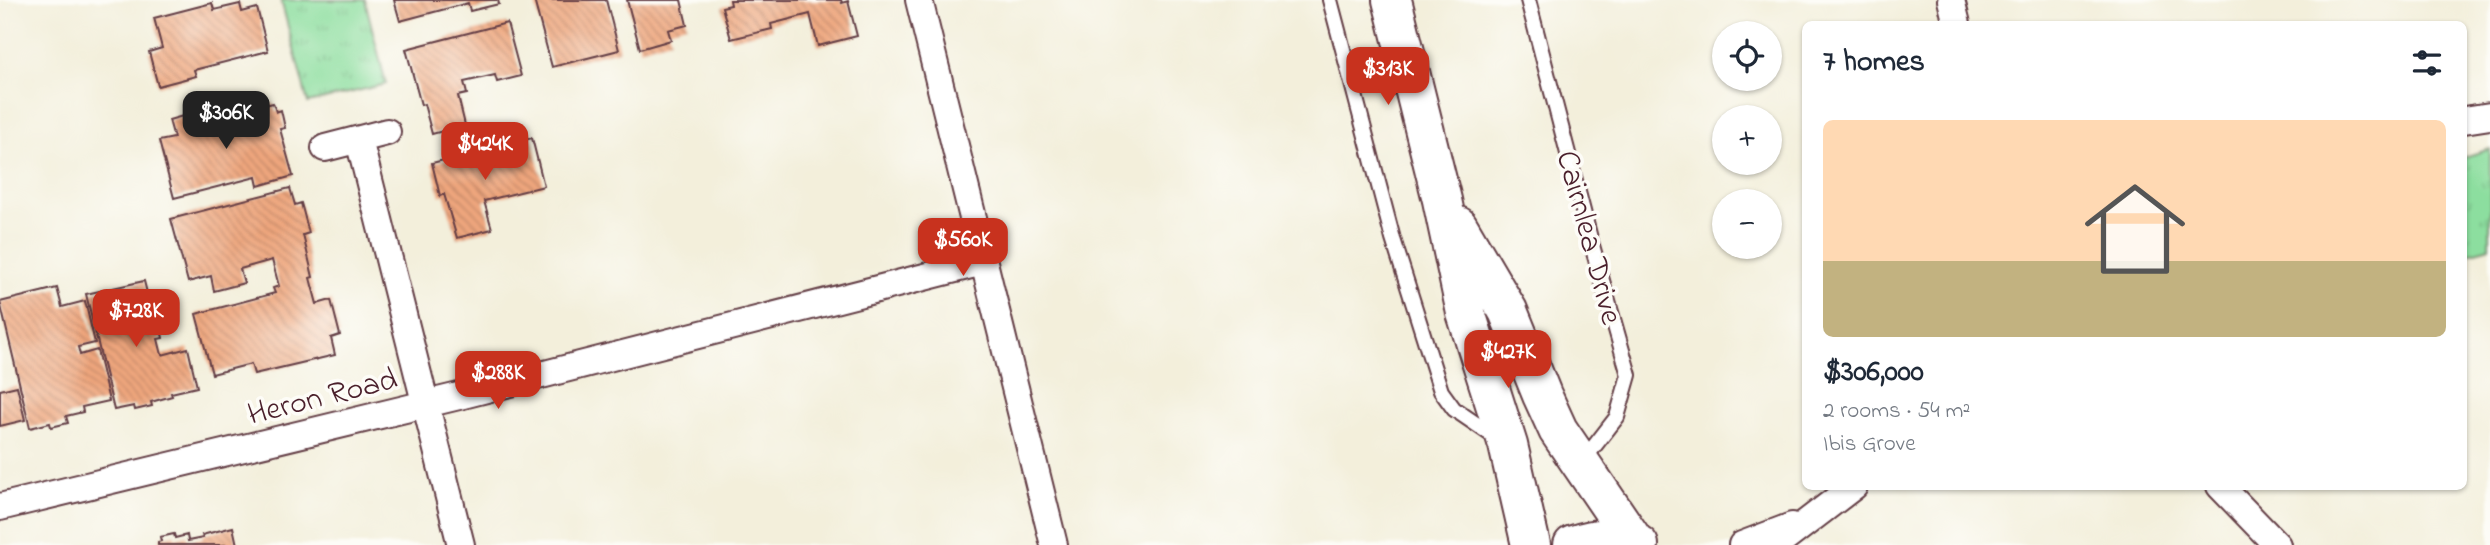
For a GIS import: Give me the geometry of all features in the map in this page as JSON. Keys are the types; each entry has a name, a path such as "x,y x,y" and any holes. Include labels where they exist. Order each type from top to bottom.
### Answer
{"street":[{"path":"919,0 1054,545"},
{"path":"1392,0 1442,200 1466,313 1508,445 1531,545"},
{"path":"1951,0 1956,21"},
{"path":"325,148 387,132"},
{"path":"359,140 461,545"},
{"path":"1442,200 1508,311 1558,430 1637,544"},
{"name":"Heron Road","path":"0,507 426,404 984,262"},
{"path":"1777,545 1849,490"},
{"path":"2224,490 2277,545"},
{"path":"1742,545 1810,519"},
{"path":"1573,545 1591,539 1613,537 1637,544"}],"lane":[{"path":"1330,0 1393,239 1441,391 1454,409 1508,445"},
{"name":"Cairnlea Drive","path":"1528,0 1591,242 1629,375 1617,417 1581,464"}],"green space":[{"path":"281,0 365,0 386,84 308,103"},
{"path":"2490,149 2490,247 2467,253 2467,156"}],"building":[{"path":"394,0 498,0 499,4 470,11 468,3 400,21"},
{"path":"534,0 606,0 619,50 552,67"},
{"path":"627,0 681,0 687,25 668,30 671,40 640,49"},
{"path":"730,0 848,1 857,36 818,46 810,14 771,24 772,29 731,39 722,7 731,5"},
{"path":"212,3 214,10 240,4 242,12 257,8 268,51 194,70 196,76 158,86 149,52 162,48 154,18"},
{"path":"507,23 521,76 497,82 495,75 464,82 467,94 458,96 465,125 432,134 406,49"},
{"path":"273,103 276,112 281,110 285,128 280,129 293,176 258,186 256,177 174,198 159,141 174,138 169,120 190,114 193,123 215,118 218,127 240,121 238,112"},
{"path":"532,138 544,186 484,201 492,229 457,238 444,194 440,196 432,163"},
{"path":"290,188 295,205 301,203 309,233 303,235 317,304 331,300 340,335 331,338 335,355 254,374 251,364 212,374 196,314 275,293 273,288 279,286 272,260 240,269 244,283 214,291 211,276 188,282 171,219"},
{"path":"144,281 152,313 157,312 163,338 158,339 162,355 188,348 197,387 171,393 172,396 151,402 152,406 135,410 134,406 114,410 86,294"},
{"path":"57,288 62,307 85,301 95,343 78,347 80,355 97,350 109,401 82,407 83,412 66,416 68,423 51,427 50,423 30,428 0,302"},
{"path":"17,386 25,420 0,426 0,390"},
{"path":"233,527 237,545 158,545 160,537 174,534 175,538 187,535 188,541"}]}
